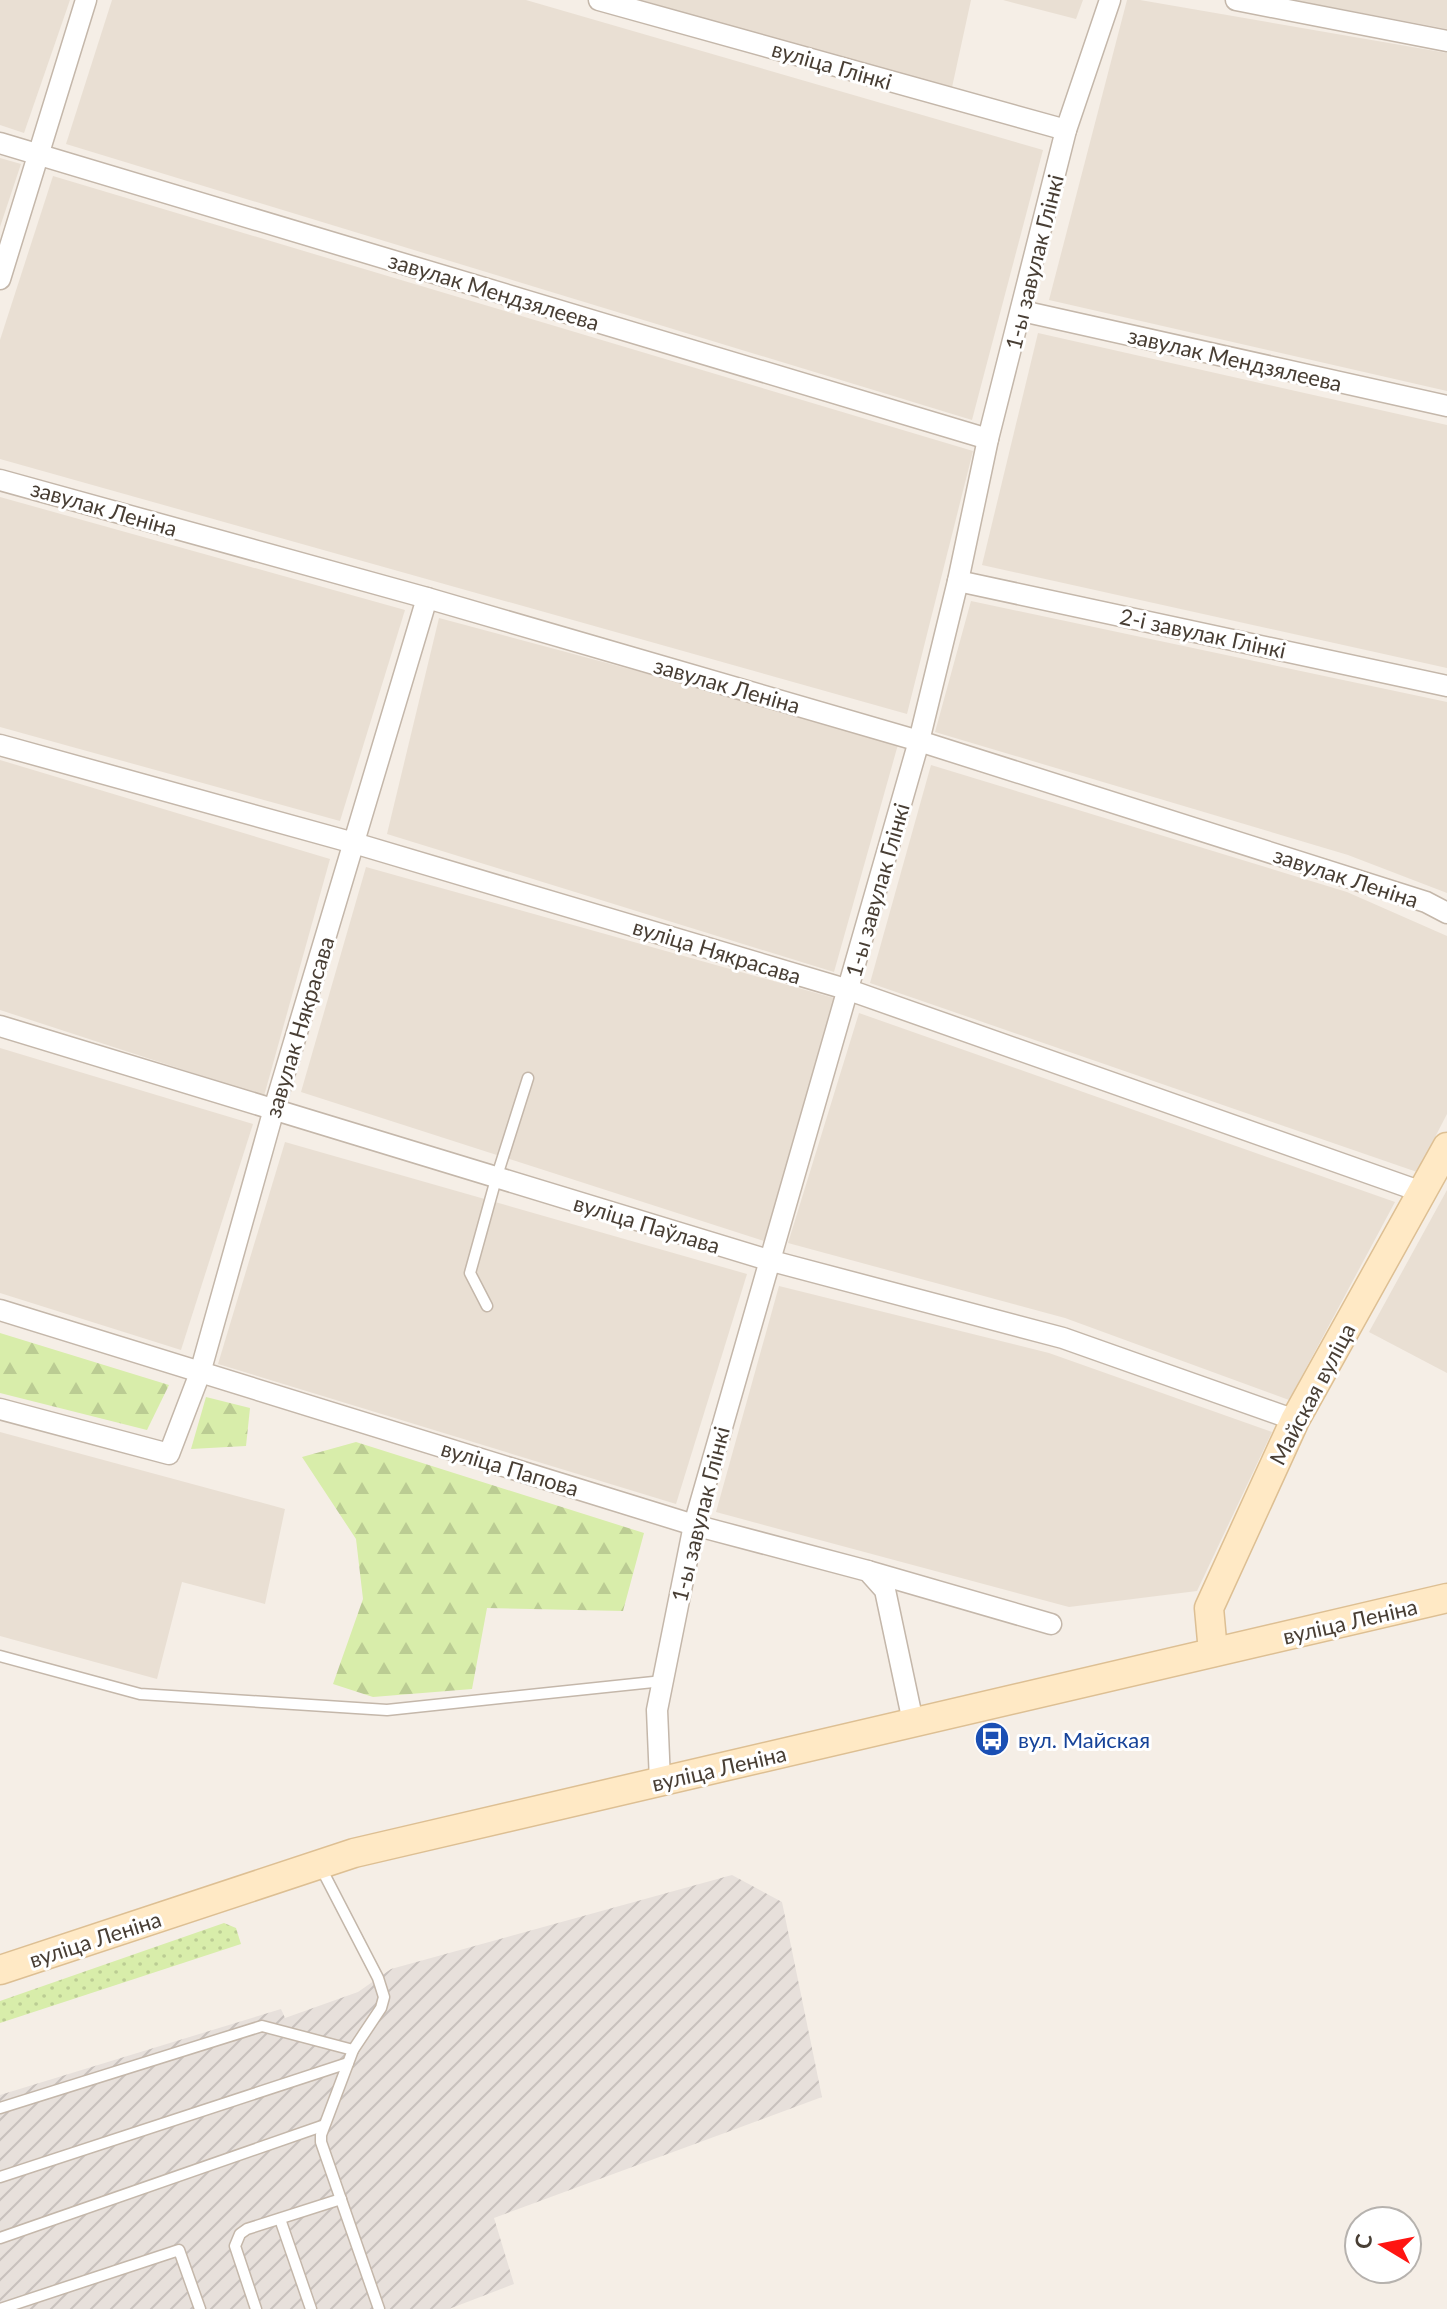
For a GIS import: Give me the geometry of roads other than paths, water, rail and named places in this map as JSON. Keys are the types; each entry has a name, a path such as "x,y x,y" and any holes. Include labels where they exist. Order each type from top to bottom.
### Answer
{"main road":[{"name":"Майская вуліца","path":"1213,1652 1209,1608 1295,1420 1447,1147"},
{"name":"вуліца Леніна","path":"0,1970 354,1853 1447,1598"}],"street":[{"path":"0,279 86,0"},
{"name":"вуліца Глінкі","path":"599,0 1066,130"},
{"name":"1-ы завулак Глінкі","path":"660,1781 657,1710 694,1525 919,741 988,439 1066,130 1110,0"},
{"path":"1236,0 1447,41"},
{"name":"завулак Мендзялеева","path":"0,143 988,439"},
{"name":"завулак Мендзялеева","path":"1022,311 1447,406"},
{"name":"завулак Леніна","path":"0,480 427,598 919,741 1426,902 1447,913"},
{"name":"2-і завулак Глінкі","path":"958,581 1447,686"},
{"name":"завулак Някрасава","path":"0,1409 169,1454 200,1373 274,1109 427,598"},
{"name":"вуліца Някрасава","path":"0,745 354,843 849,990 1422,1192"},
{"name":"вуліца Паўлава","path":"0,1026 768,1260 1063,1338 1295,1420"},
{"name":"вуліца Папова","path":"0,1310 694,1525 1051,1624"},
{"path":"868,1571 885,1590 913,1722"}],"lane":[{"path":"487,1306 470,1273 528,1078"},
{"path":"0,1656 140,1694 387,1710 663,1681"},
{"path":"320,1865 378,1978 384,1997 373,2022 353,2050 322,2126 321,2142 379,2309"},
{"path":"0,2108 262,2026 353,2050"},
{"path":"0,2177 348,2063"},
{"path":"0,2238 322,2126"},
{"path":"256,2309 235,2243 247,2229 341,2199"},
{"path":"280,2219 311,2309"},
{"path":"0,2309 179,2250 200,2309"}],"place":[{"name":"вул. Майская","path":"992,1739"}]}
